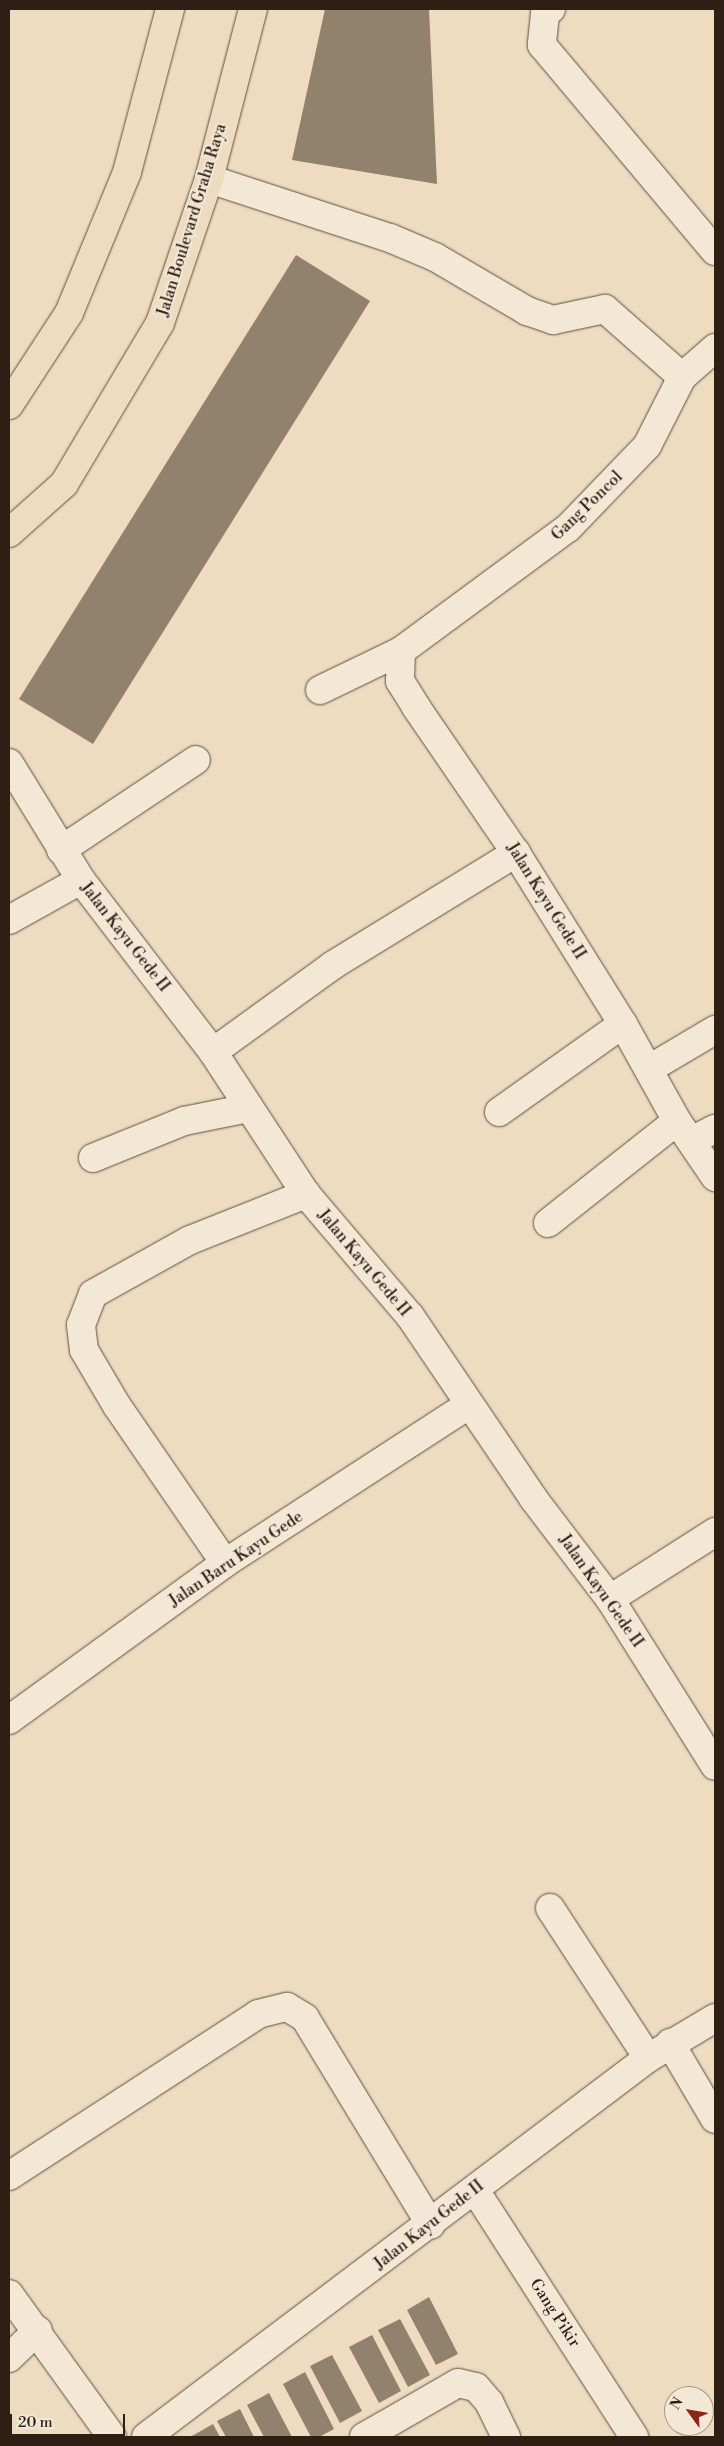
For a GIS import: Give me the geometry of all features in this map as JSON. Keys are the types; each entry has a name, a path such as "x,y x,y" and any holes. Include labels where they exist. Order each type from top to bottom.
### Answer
{"main road":[{"path":"9,405 69,312 128,172 170,9"},
{"name":"Jalan Boulevard Graha Raya","path":"9,533 64,484 160,323 209,179 253,9"}],"street":[{"path":"551,9 545,14 542,45 715,251"},
{"path":"209,179 390,238 435,257 526,311 553,320 605,309 682,377"},
{"name":"Gang Poncol","path":"320,690 401,651 568,528 647,446 682,377 715,348"},
{"name":"Jalan Kayu Gede II","path":"401,651 400,680 516,853 623,1024 684,1131 715,1177"},
{"path":"61,850 196,760"},
{"name":"Jalan Kayu Gede II","path":"9,763 81,880 213,1052 306,1194 410,1316 468,1405 533,1498 610,1600 715,1766"},
{"path":"213,1052 333,965 516,853"},
{"path":"9,920 81,880"},
{"path":"499,1112 623,1024"},
{"path":"649,1069 715,1030"},
{"path":"93,1158 184,1121 249,1108"},
{"path":"548,1223 684,1131 715,1129"},
{"path":"225,1563 117,1406 84,1350 81,1325 93,1294 190,1240 306,1194"},
{"name":"Jalan Baru Kayu Gede","path":"9,1720 225,1563 468,1405"},
{"path":"610,1600 715,1532"},
{"path":"550,1908 648,2058"},
{"path":"9,2176 258,2014 287,2007 305,2018 432,2225"},
{"name":"Jalan Kayu Gede II","path":"146,2437 432,2225 648,2058 670,2043 715,2018"},
{"path":"670,2043 715,2119"},
{"name":"Gang Pikir","path":"475,2190 634,2437"},
{"path":"9,2294 38,2330 112,2437"},
{"path":"9,2358 38,2330"},
{"path":"364,2437 458,2383 476,2386 489,2402 506,2437"}],"building":[{"path":"325,9 429,9 437,184 292,160"},
{"path":"296,255 370,301 93,744 19,699"},
{"path":"429,2297 458,2354 436,2365 407,2310"},
{"path":"400,2319 430,2375 408,2387 378,2330"},
{"path":"372,2335 401,2391 379,2403 349,2347"},
{"path":"332,2355 362,2411 340,2423 310,2366"},
{"path":"305,2372 334,2429 319,2437 311,2437 283,2384"},
{"path":"269,2393 292,2437 264,2437 247,2405"},
{"path":"240,2409 254,2437 226,2437 217,2421"},
{"path":"213,2424 220,2437 192,2436"}]}
